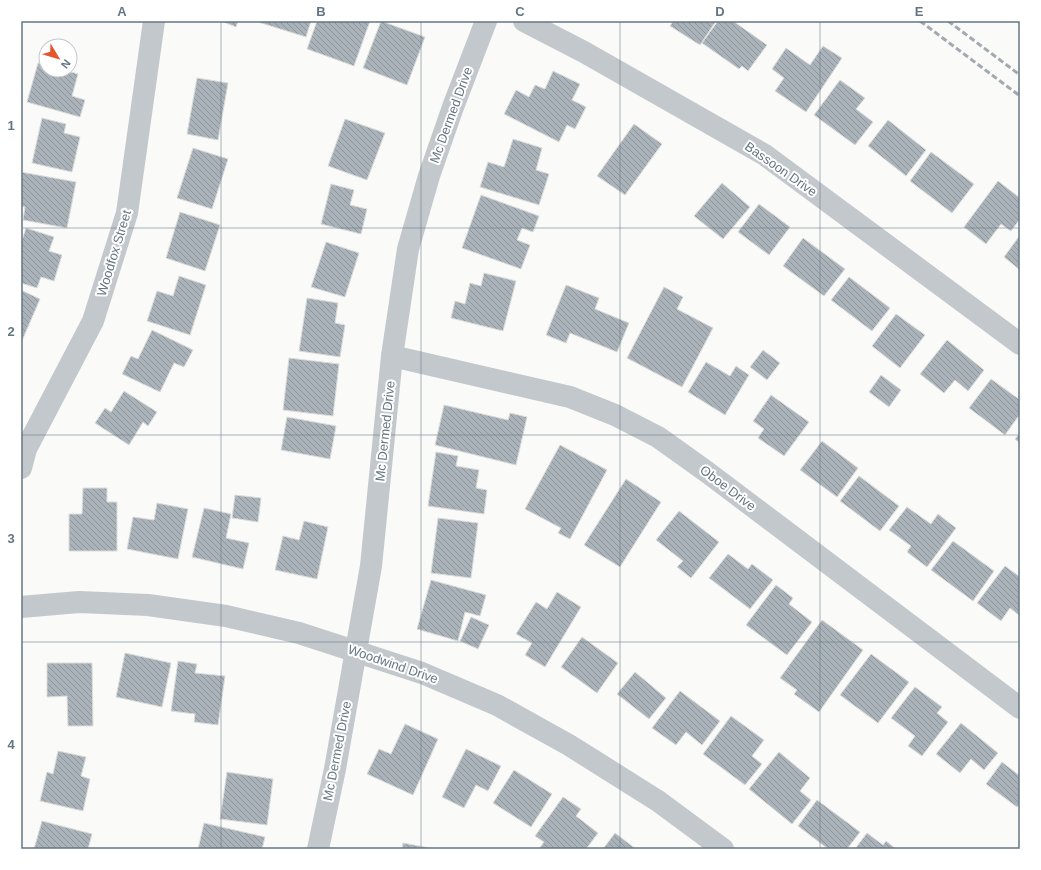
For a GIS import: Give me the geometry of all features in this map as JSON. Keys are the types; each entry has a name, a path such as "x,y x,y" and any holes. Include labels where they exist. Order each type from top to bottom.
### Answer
{"street":[{"name":"Woodfox Street","path":"21,468 26,449 93,321 128,213 154,21"},
{"name":"Mc Dermed Drive","path":"318,849 371,566 392,356 408,249 429,176 453,107 486,21"},
{"name":"Bassoon Drive","path":"524,21 584,52 765,155 1020,344"},
{"name":"Oboe Drive","path":"392,356 570,397 615,415 658,437 707,472 1020,708"},
{"name":"Woodwind Drive","path":"21,607 79,602 148,605 233,618 299,633 356,650 422,673 497,705 570,745 658,801 722,849"}],"building":[{"path":"221,21 238,21 236,27"},
{"path":"258,21 311,21 306,37"},
{"path":"317,21 370,21 354,66 307,49"},
{"path":"381,21 425,37 407,85 363,68"},
{"path":"673,21 716,21 700,45 670,26"},
{"path":"718,21 733,21 767,45 748,71 742,66 739,69 702,43"},
{"path":"823,46 842,58 806,112 775,91 784,78 772,69 786,48 810,65"},
{"path":"38,63 38,78 77,78 72,96 85,100 80,117 27,102"},
{"path":"553,71 580,84 572,100 586,107 575,129 567,125 559,142 504,114 516,90 529,97 535,85 545,89"},
{"path":"197,78 228,83 218,140 187,134"},
{"path":"840,80 865,98 856,109 873,122 855,145 814,115"},
{"path":"42,118 66,124 64,133 80,137 72,172 32,163"},
{"path":"345,119 385,133 367,180 328,166"},
{"path":"888,120 926,150 906,176 868,146"},
{"path":"634,124 662,144 625,195 597,176"},
{"path":"513,139 542,148 536,170 549,174 539,205 480,187 488,162 504,167"},
{"path":"193,148 228,159 212,209 177,198"},
{"path":"931,152 974,184 952,213 910,181"},
{"path":"21,172 76,182 67,228 23,220 25,207 21,206"},
{"path":"998,181 1020,198 1020,219 1011,231 1001,224 986,244 964,227"},
{"path":"722,183 750,207 723,239 694,216"},
{"path":"331,184 354,190 350,205 367,209 361,234 321,224"},
{"path":"481,195 539,216 533,232 522,228 517,240 530,245 521,269 462,248"},
{"path":"759,204 790,227 769,255 738,232"},
{"path":"180,212 220,225 205,271 166,258"},
{"path":"26,228 54,237 49,251 62,255 54,281 41,277 37,288 21,283 21,243"},
{"path":"1020,235 1020,270 1004,257"},
{"path":"803,238 845,269 824,296 783,266"},
{"path":"326,242 359,253 345,297 311,287"},
{"path":"484,273 516,281 503,331 451,318 455,301 465,304 470,283 481,286"},
{"path":"179,276 206,285 190,335 147,321 157,291 173,296"},
{"path":"849,277 890,308 872,331 831,300"},
{"path":"566,285 599,298 595,309 629,323 617,352 570,333 566,343 546,335"},
{"path":"664,287 683,297 677,309 713,328 682,387 627,358"},
{"path":"21,290 40,299 21,343"},
{"path":"307,298 338,303 335,323 345,325 340,357 299,351"},
{"path":"896,314 925,335 900,368 872,346"},
{"path":"152,330 193,350 184,367 174,363 160,392 122,374 131,356 138,359"},
{"path":"947,340 984,370 968,391 955,380 944,393 920,374"},
{"path":"763,350 780,363 767,380 750,367"},
{"path":"289,358 339,364 333,416 283,410"},
{"path":"706,362 730,376 736,366 749,375 725,415 688,392"},
{"path":"881,375 901,390 889,407 869,392"},
{"path":"991,379 1020,400 1020,414 1005,435 969,408"},
{"path":"124,391 157,412 148,426 143,422 129,445 95,423 105,408 111,412"},
{"path":"771,395 809,422 784,456 758,438 764,429 753,421"},
{"path":"444,405 508,420 510,413 527,417 516,465 435,445"},
{"path":"287,417 336,426 330,459 281,450"},
{"path":"1020,433 1020,443 1015,439"},
{"path":"822,441 858,468 837,497 800,470"},
{"path":"560,445 607,470 570,539 558,533 561,528 525,509"},
{"path":"436,452 458,456 456,466 479,470 476,488 487,490 484,514 428,506"},
{"path":"859,476 899,506 880,531 840,501"},
{"path":"626,479 661,502 620,567 584,545"},
{"path":"83,488 107,488 107,502 117,502 117,551 69,551 69,514 82,514"},
{"path":"235,495 261,498 258,522 232,518"},
{"path":"157,503 188,509 178,559 127,549 133,517 154,520"},
{"path":"907,507 931,524 938,514 956,528 927,567 907,552 911,546 889,530"},
{"path":"204,508 231,514 226,538 249,543 243,569 192,557"},
{"path":"679,511 719,542 691,578 677,567 683,561 656,540"},
{"path":"438,518 478,523 471,578 431,573"},
{"path":"304,521 328,527 317,579 275,570 283,536 299,540"},
{"path":"953,541 994,571 973,601 931,570"},
{"path":"728,554 748,569 752,564 773,580 750,609 709,578"},
{"path":"1005,566 1020,577 1020,616 1010,608 1001,621 977,603"},
{"path":"431,580 486,595 480,616 465,612 458,641 417,629"},
{"path":"776,585 793,598 789,604 812,622 787,655 746,625"},
{"path":"557,592 581,607 545,667 525,655 532,643 516,634 536,602 547,609"},
{"path":"471,617 489,625 478,649 460,641"},
{"path":"822,620 863,650 819,712 794,694 797,690 780,678"},
{"path":"582,637 618,663 597,693 561,667"},
{"path":"125,653 171,663 162,707 116,697"},
{"path":"871,654 909,682 878,723 840,695"},
{"path":"178,661 197,664 195,673 225,676 218,725 194,722 195,714 171,711"},
{"path":"47,663 92,663 93,726 68,726 67,696 47,697"},
{"path":"635,672 666,698 649,719 617,694"},
{"path":"915,687 942,707 937,713 948,722 922,756 908,746 915,736 891,718"},
{"path":"680,691 720,721 702,745 686,732 676,745 652,728"},
{"path":"731,716 764,740 752,756 762,764 745,785 703,754"},
{"path":"961,723 998,753 984,770 971,759 960,773 936,754"},
{"path":"405,724 438,739 413,795 367,774 379,749 391,754"},
{"path":"466,749 501,766 488,791 476,785 464,808 442,797"},
{"path":"58,751 86,757 81,776 90,779 83,811 40,801 47,772 53,774"},
{"path":"779,752 810,778 800,791 811,800 792,824 749,789"},
{"path":"1002,762 1020,776 1020,804 1017,807 986,784"},
{"path":"514,770 552,794 531,827 493,803"},
{"path":"227,772 273,779 267,825 220,819"},
{"path":"563,797 581,809 576,816 598,833 586,849 539,849 544,842 535,836"},
{"path":"817,800 860,832 847,849 826,849 827,848 798,826"},
{"path":"42,821 92,834 88,849 34,849"},
{"path":"204,823 265,837 262,849 198,849"},
{"path":"615,833 636,849 603,849"},
{"path":"867,833 883,845 886,841 896,849 855,849"},
{"path":"403,843 430,848 402,849"}],"railway":[{"path":"920,21 1020,96"},
{"path":"948,21 1020,75"}]}
